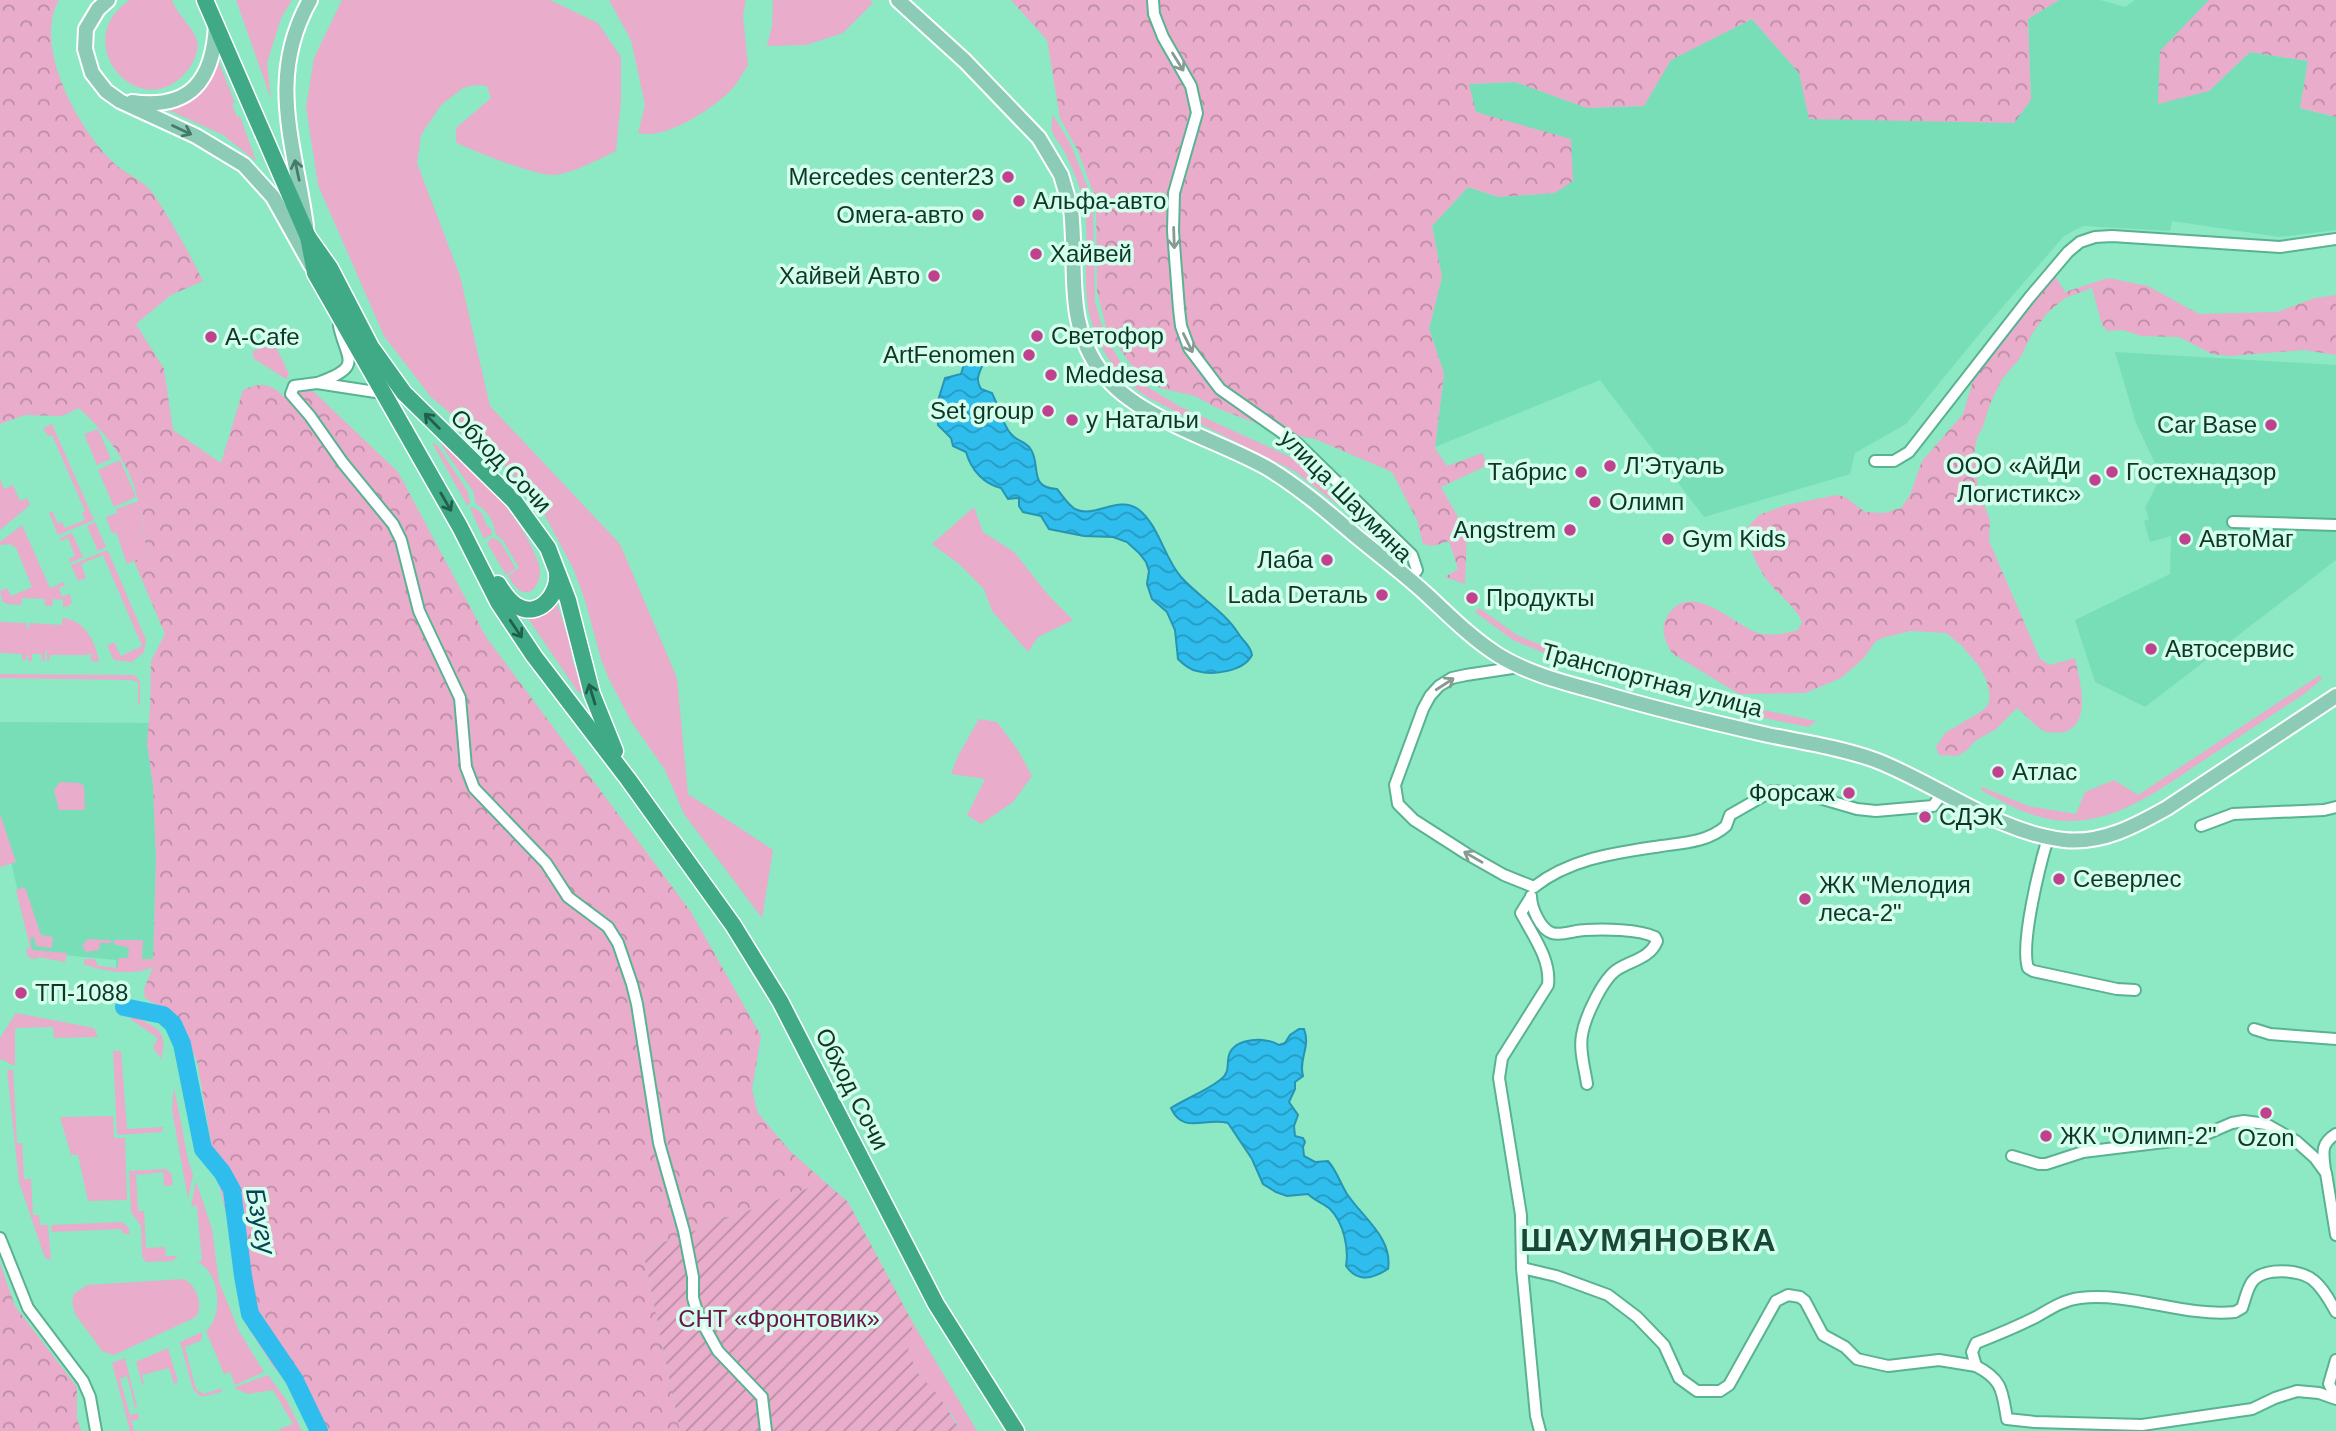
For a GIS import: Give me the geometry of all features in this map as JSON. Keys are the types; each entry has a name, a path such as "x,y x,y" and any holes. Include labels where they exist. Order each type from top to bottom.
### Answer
{"highway":[{"name":"Обход Сочи","path":"205,0 308,237 330,268 371,347 404,393 514,501 538,531 556,565 568,600 592,694 628,779"},
{"name":"Обход Сочи","path":"308,237 315,272 460,527 498,602 534,656 628,779 733,925 780,1001 820,1074 936,1304 1016,1431"},
{"path":"460,527 507,598 518,606 536,608 546,603 558,584 556,565"}],"main road":[{"path":"108,0 97,9 86,29 85,49 92,73 106,91 120,101 196,136 244,165 273,197 315,272"},
{"path":"308,237 286,111 285,83 298,26 310,0"},
{"name":"Транспортная улица","path":"898,0 1008,104 1039,138 1052,157 1071,209 1074,311 1088,351 1101,372 1128,399 1287,481 1410,580 1475,639 1519,667 1633,702 1857,754 1903,772 2007,824 2048,838 2069,840 2106,837 2143,822 2336,696"},
{"path":"120,101 148,104 167,102 191,91 207,74 215,50 216,25"}],"street":[{"name":"улица Шаумяна","path":"1153,0 1154,15 1163,37 1191,86 1197,113 1174,199 1173,231 1179,309 1181,326 1189,348 1220,389 1298,444 1412,555 1417,570 1410,580"},
{"path":"1874,461 1894,461 1909,452 2029,298 2068,252 2080,242 2095,237 2112,236 2280,247 2336,239"},
{"path":"337,314 340,331 349,351 348,366 334,377 317,383 294,386 291,390 292,397 310,416 343,463 393,524 401,540 419,611 460,698 466,767 474,788 546,863 568,897 607,927 618,943 635,994 659,1143 687,1243 698,1315 718,1351 762,1397 766,1431"},
{"path":"317,383 383,393"},
{"path":"2233,522 2336,525"},
{"path":"1519,667 1452,678 1430,696 1395,785 1398,804 1414,820 1532,892 1540,921 1547,930 1553,933 1621,931 1655,937 1657,941 1648,955 1615,971 1586,1020 1581,1037 1587,1084"},
{"path":"1540,1431 1536,1416 1522,1268 1521,1215 1499,1078 1502,1058 1548,985 1546,961 1521,913 1532,892 1554,874 1584,861 1708,838 1726,826 1730,815 1772,791 1802,793 1857,809 1876,811 1933,806 1943,792"},
{"path":"2200,826 2233,814 2324,810 2336,807"},
{"path":"2048,838 2033,899 2026,948 2028,968 2117,989 2135,990"},
{"path":"2254,1029 2270,1034 2336,1039"},
{"path":"2012,1157 2046,1164 2083,1152 2197,1138 2221,1126 2253,1121 2266,1124 2296,1141 2315,1158 2326,1173"},
{"path":"2336,1134 2327,1139 2322,1147 2336,1235"},
{"path":"0,1238 27,1308 83,1381 90,1397 96,1431"},
{"path":"1522,1268 1556,1276 1608,1295 1637,1317 1664,1345 1679,1378 1697,1391 1720,1391 1729,1385 1776,1301 1788,1296 1800,1297 1805,1301 1823,1335 1845,1347 1857,1359 1888,1366 1939,1360 1976,1366 1996,1377 2002,1388 2007,1419 2159,1424 2252,1409 2297,1391 2336,1398"},
{"path":"1976,1366 1972,1352 1976,1343 2005,1332 2055,1305 2080,1298 2110,1297 2179,1308 2235,1312 2242,1308 2250,1284 2256,1278 2267,1273 2286,1272 2312,1279 2336,1312"},
{"path":"2336,1360 2329,1381 2336,1398"}],"shaded area":[{"path":"2059,0 2100,0 2125,7 2135,0 2209,0 2209,91 2250,52 2308,61 2300,108 2336,117 2336,230 2279,237 2172,221 2170,231 2083,226 2064,236 1906,424 1855,453 1850,474 1704,517 1600,380 1435,447 1444,373 1429,329 1442,277 1432,226 1468,187 1498,197 1554,193 1573,180 1519,125 1476,112 1468,84 1515,82 1587,108 1644,106 1670,60 1752,19 1799,73 2031,100 2028,19"},
{"path":"2115,352 2336,365 2336,560 2145,707 2095,682 2075,620 2170,574 2171,536 2150,542 2144,521 2149,519 2145,508 2161,476 2136,423"},
{"path":"0,722 153,723 147,743 153,786 156,858 153,967 116,969 116,960 32,952 12,866 0,828"}],"green space":[{"path":"0,0 59,0 52,19 51,40 63,87 74,109 100,149 118,167 152,192 203,281 171,295 136,324 164,369 173,430 221,463 243,390 265,385 284,397 300,388 314,392 398,472 486,637 691,912 761,1036 752,1089 758,1113 790,1151 825,1182 643,1250 680,1431 312,1431 287,1382 272,1365 246,1324 238,1299 229,1225 217,1177 197,1061 175,1016 145,998 144,989 153,967 156,858 153,786 147,743 151,661 165,634 134,561 147,555 138,500 116,449 79,408 62,416 25,415 0,424"},
{"path":"130,0 172,0 195,36 197,49 194,61 187,71 169,86 150,90 132,84 117,72 108,56 105,36 112,17"},
{"path":"236,0 292,0 281,18 267,63 271,99"},
{"path":"342,0 550,0 598,23 621,57 621,101 616,151 579,168 547,175 464,146 456,142 456,128 491,98 487,86 476,85 463,88 441,105 421,135 417,163 460,276 490,406 620,544 677,678 688,794 773,850 762,918 684,814 665,770 631,721 601,659 573,568 541,508 476,435 431,397 384,336 318,185 306,107 314,58"},
{"path":"609,0 746,0 743,16 748,65 733,88 702,113 662,132 638,133 645,105 631,40"},
{"path":"773,0 870,0 873,3 843,33 806,45 767,46 772,26"},
{"path":"1011,0 2059,0 2028,19 2031,100 2014,123 1809,119 1799,73 1752,19 1671,60 1644,106 1587,108 1515,82 1469,84 1476,112 1571,139 1573,181 1555,193 1498,197 1468,187 1432,226 1442,277 1429,329 1444,373 1435,448 1447,466 1483,453 1486,466 1441,487 1467,533 1465,584 1445,577 1458,569 1449,541 1434,546 1423,544 1417,520 1392,472 1315,439 1288,434 1217,408 1195,396 1160,388 1130,364 1106,327 1097,291 1096,200 1078,151 1060,118 1047,40"},
{"path":"2209,0 2336,0 2336,117 2300,108 2308,61 2250,52 2209,91 2158,104 2160,51"},
{"path":"218,60 235,103 232,104 237,117 240,116 256,161 223,135 166,109"},
{"path":"1053,115 1070,143 1090,193 1093,211 1095,301 1104,334 1124,368 1141,383 1179,406 1297,460 1320,484 1405,554 1404,556 1294,471 1149,398 1135,388 1112,364 1096,335 1087,303 1085,210 1077,180 1052,131"},
{"path":"2054,274 2065,292 2108,278 2148,286 2199,314 2277,312 2315,298 2336,295 2336,355 2304,350 2230,356 2212,354 2179,337 2141,336 2123,330 2108,331 2102,325 2092,288 2065,298 2047,313 2020,358 2002,379 1977,437 1974,454 1978,489 1990,520 1989,541 2040,659 2050,665 2075,658 2082,700 2079,720 2073,727 2064,732 2044,731 2017,708 1996,729 1975,741 1967,750 1957,756 1939,755 1936,747 1945,733 1982,711 1988,705 1990,696 1979,666 1961,645 1946,633 1910,631 1882,638 1841,678 1805,693 1739,694 1673,654 1665,637 1664,623 1675,607 1686,602 1710,606 1760,634 1798,630 1802,622 1799,616 1763,574 1753,556 1746,529 1759,515 1786,505 1837,495 1845,497 1865,512 1884,513 1901,508 1910,495 1922,461 1963,414 1974,377"},
{"path":"268,344 276,347 289,374 286,379 253,358 253,351"},
{"path":"52,424 94,520 58,535 49,513 52,511 58,524 62,522 65,528 85,520 82,513 85,511 52,435 48,436 43,428"},
{"path":"98,429 111,459 97,465 84,434"},
{"path":"444,442 499,498 523,531 540,570 536,586 532,590 523,592 508,576 519,568 503,540 496,535 490,517 476,504 473,491 441,445"},
{"path":"432,443 437,445 468,492 470,504 467,505"},
{"path":"120,460 136,497 114,507 98,470"},
{"path":"0,479 4,489 13,485 20,501 27,498 30,505 0,530"},
{"path":"139,501 147,555 127,564 116,532 112,533 106,517 117,513 116,509"},
{"path":"974,507 983,532 1014,552 1049,596 1073,620 1038,637 1028,652 992,611 984,589 959,564 932,544"},
{"path":"470,508 481,512 487,526 491,528 492,534 484,539"},
{"path":"95,522 106,547 98,551 87,526"},
{"path":"22,525 50,588 64,582 65,585 59,588 62,597 69,594 72,602 69,606 63,607 63,600 53,599 52,606 45,606 45,599 22,598 21,605 2,601 0,591 7,588 11,596 32,587 16,548 10,544 0,545 0,542"},
{"path":"72,533 83,557 70,563 69,559 75,556 68,538 61,541 60,538"},
{"path":"493,537 501,543 516,569 506,575 487,543"},
{"path":"108,551 146,640 144,652 132,662 114,660 107,646 114,642 121,656 142,646 103,555 81,564 86,578 78,581 71,565"},
{"path":"556,601 571,645 572,660 583,687 581,693 529,620"},
{"path":"1479,608 1517,635 1577,660 1575,666 1513,640 1475,612"},
{"path":"62,618 77,622 83,627 92,640 99,662 91,661 91,652 88,655 50,655 49,661 47,651 45,661 42,661 41,654 32,654 32,661 28,661 28,651 26,660 22,660 22,654 0,653 0,622 27,623 29,628 30,623 62,625"},
{"path":"1600,658 1675,687 1674,694 1668,696 1579,668 1581,662 1597,667"},
{"path":"0,674 134,675 140,681 140,705 138,682 131,680 0,678"},
{"path":"2320,675 2322,679 2304,694 2156,792 2098,818 2077,821 2045,818 2007,804 1981,790 1982,787 2028,806 2076,814 2085,792 2114,780 2138,795"},
{"path":"1716,700 1816,721 1808,727 1715,708"},
{"path":"979,719 997,722 1018,750 1032,776 1013,802 981,824 967,815 985,779 951,774"},
{"path":"60,782 80,783 84,786 85,810 59,810 54,790"},
{"path":"0,814 16,862 0,867"},
{"path":"25,887 41,935 53,937 52,948 36,946 34,937 30,938 32,950 67,953 65,962 29,958 26,950 30,947 16,890"},
{"path":"88,939 111,940 111,943 100,943 99,950 86,952 82,945"},
{"path":"114,940 143,940 142,959 153,959 153,967 118,972 84,964 84,959 95,959 98,966 117,968 119,958 128,958 129,948 114,944"},
{"path":"16,1013 94,1028 98,1037 54,1038 53,1027 15,1028 15,1066 0,1059 0,1038"},
{"path":"132,1016 159,1031 163,1042 161,1059 153,1047 158,1038 130,1019"},
{"path":"113,1051 121,1051 127,1129 164,1127 161,1132 117,1135"},
{"path":"7,1070 13,1070 17,1143 22,1143 24,1179 31,1179 33,1215 39,1215 40,1225 48,1225 51,1260 45,1258 19,1182"},
{"path":"174,1087 193,1175 188,1199 172,1110"},
{"path":"113,1116 114,1138 125,1138 127,1200 88,1201 78,1155 71,1155 60,1117"},
{"path":"165,1169 171,1173 173,1185 164,1186 163,1172 136,1175 138,1211 144,1211 146,1248 165,1247 166,1256 178,1256 172,1261 146,1262 142,1256 141,1226 131,1212 129,1171"},
{"path":"196,1181 212,1229 219,1282 239,1331 264,1372 235,1385 230,1372 224,1374 206,1331 215,1315 217,1294 211,1274 197,1262 202,1261 197,1208 196,1205 191,1207"},
{"name":"СНТ «Фронтовик»","path":"825,1182 848,1202 913,1323 908,1350 917,1372 939,1396 961,1431 680,1431 643,1250"},
{"path":"122,1222 128,1227 130,1234 124,1234 121,1229 52,1232 51,1225"},
{"path":"0,1263 15,1306 77,1387 77,1418 81,1431 0,1431"},
{"path":"184,1279 197,1294 198,1314 114,1355 103,1352 75,1314 72,1302 74,1294 87,1285"},
{"path":"913,1323 977,1431 961,1431 949,1410 911,1361 908,1351"},
{"path":"202,1332 202,1340 185,1347 196,1389 204,1394 222,1388 221,1392 201,1397 193,1389 180,1342"},
{"path":"168,1348 178,1382 174,1384 169,1368 142,1375 142,1384 136,1362"},
{"path":"125,1358 137,1407 135,1408 127,1376 120,1379 130,1415 138,1413 139,1419 131,1421 134,1431 130,1431 112,1363"},
{"path":"268,1375 287,1401 302,1431 280,1431 279,1429 293,1424 273,1390 248,1394 235,1387"}],"water":[{"path":"977,356 983,364 978,376 979,385 981,389 992,393 996,402 993,410 1009,431 1030,448 1038,480 1048,488 1057,489 1075,509 1090,511 1122,504 1138,509 1151,524 1181,577 1226,618 1248,646 1252,655 1248,660 1236,668 1220,672 1204,672 1187,666 1178,659 1175,630 1167,612 1152,599 1147,584 1149,571 1139,553 1127,542 1113,537 1084,536 1049,529 1041,516 1023,512 1019,506 1019,498 1008,499 1001,488 979,475 966,452 953,446 951,438 938,425 937,404 945,378 961,374 965,361"},
{"path":"1304,1029 1306,1042 1303,1076 1295,1082 1289,1102 1298,1115 1294,1126 1295,1136 1303,1138 1305,1142 1304,1156 1315,1162 1328,1161 1347,1194 1381,1238 1386,1248 1388,1269 1371,1277 1355,1275 1346,1266 1344,1236 1339,1221 1328,1207 1308,1194 1287,1196 1263,1184 1252,1159 1228,1123 1188,1123 1176,1116 1171,1108 1209,1088 1223,1077 1227,1071 1229,1055 1238,1045 1259,1040 1279,1045 1285,1043 1290,1035"}],"waterway":[{"name":"Бзугу","path":"124,1007 163,1015 173,1024 182,1044 203,1149 222,1172 232,1190 250,1314 294,1379 319,1431"}],"place":[{"name":"Mercedes center23","path":"1008,177"},
{"name":"Альфа-авто","path":"1019,201"},
{"name":"Омега-авто","path":"978,215"},
{"name":"Хайвей","path":"1036,254"},
{"name":"Хайвей Авто","path":"934,276"},
{"name":"Светофор","path":"1037,336"},
{"name":"A-Cafe","path":"211,337"},
{"name":"ArtFenomen","path":"1029,355"},
{"name":"Meddesa","path":"1051,375"},
{"name":"Set group","path":"1048,411"},
{"name":"у Натальи","path":"1072,420"},
{"name":"Car Base","path":"2271,425"},
{"name":"Л'Этуаль","path":"1610,466"},
{"name":"Табрис","path":"1581,472"},
{"name":"Гостехнадзор","path":"2112,472"},
{"name":"ООО «АйДи Логистикс»","path":"2095,480"},
{"name":"Олимп","path":"1595,502"},
{"name":"Angstrem","path":"1570,530"},
{"name":"Gym Kids","path":"1668,539"},
{"name":"АвтоМаг","path":"2185,539"},
{"name":"Лаба","path":"1327,560"},
{"name":"Lada Dеталь","path":"1382,595"},
{"name":"Продукты","path":"1472,598"},
{"name":"Автосервис","path":"2151,649"},
{"name":"Атлас","path":"1998,772"},
{"name":"Форсаж","path":"1849,793"},
{"name":"СДЭК","path":"1925,817"},
{"name":"Северлес","path":"2059,879"},
{"name":"ЖК \"Мелодия леса-2\"","path":"1805,899"},
{"name":"ТП-1088","path":"21,993"},
{"name":"Ozon","path":"2266,1113"},
{"name":"ЖК \"Олимп-2\"","path":"2046,1136"}],"district":[{"name":"ШАУМЯНОВКА","path":"1649,1240"}]}
